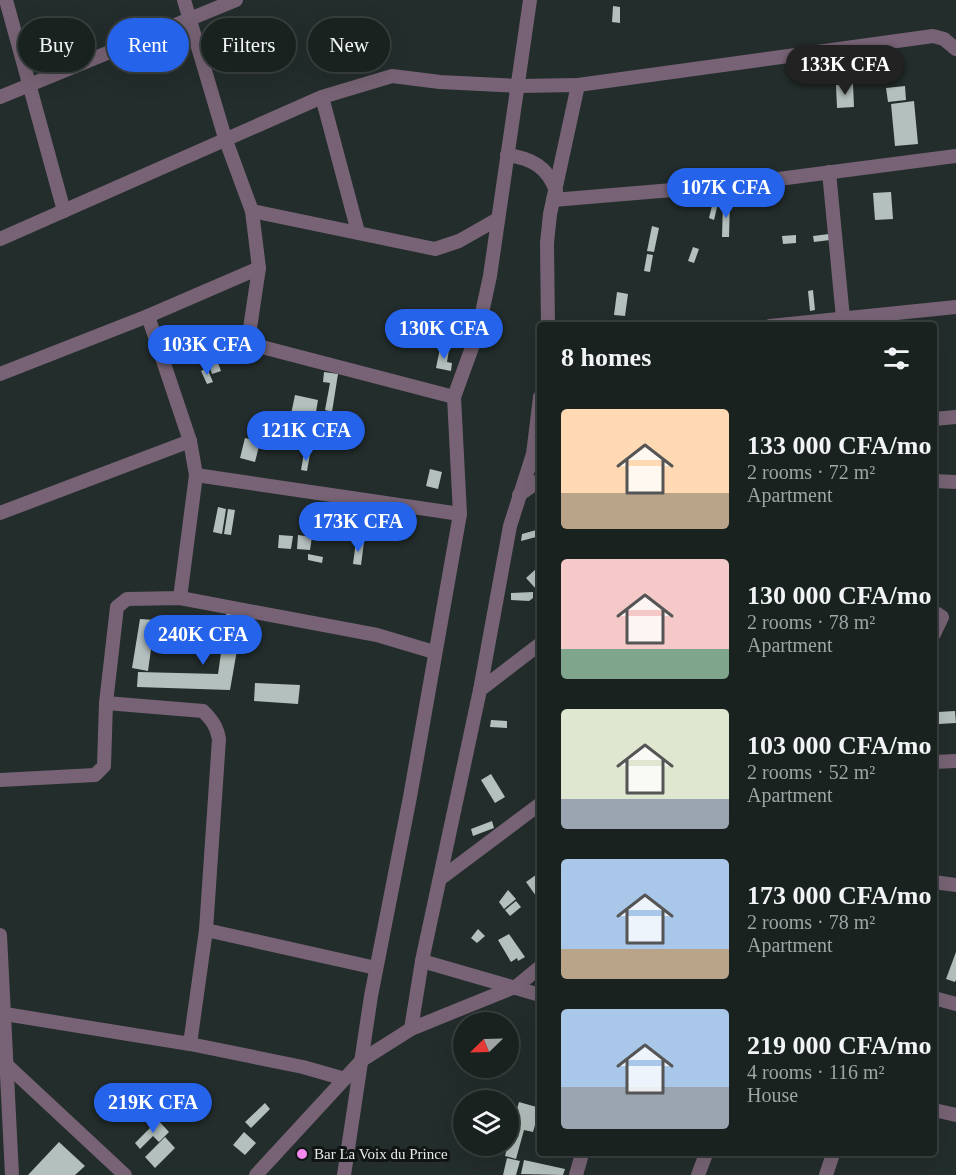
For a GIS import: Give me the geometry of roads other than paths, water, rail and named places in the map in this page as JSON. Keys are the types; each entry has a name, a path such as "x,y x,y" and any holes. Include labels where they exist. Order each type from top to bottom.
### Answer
{"street":[{"path":"6,0 27,84 64,211"},
{"path":"184,0 225,138 252,211 259,268 249,335 254,344 454,396"},
{"path":"0,97 189,17 236,0"},
{"path":"344,1175 376,968 412,786 460,514 454,396 482,318 530,0"},
{"path":"0,239 322,97 392,76 440,82 518,86 578,85 933,36 944,39 956,49"},
{"path":"548,322 547,243 578,85"},
{"path":"322,97 358,232"},
{"path":"507,155 524,157 544,169 552,177 555,195"},
{"path":"555,195 732,185 956,156"},
{"path":"829,172 843,318"},
{"path":"252,211 435,249 459,241 496,220"},
{"path":"0,374 148,316 259,268"},
{"path":"806,322 956,307"},
{"path":"905,311 906,322"},
{"path":"148,316 190,441 196,475 180,598"},
{"path":"937,418 956,417"},
{"path":"411,1029 422,961 480,690 510,526 532,454 537,418"},
{"path":"0,513 190,441"},
{"path":"196,475 460,514"},
{"path":"519,495 537,482"},
{"path":"0,780 95,775 101,772 104,766 106,703 117,607 127,599 180,598 377,635 434,652"},
{"path":"937,628 944,615"},
{"path":"480,690 537,646"},
{"path":"106,703 202,711 212,719 217,729 219,739 206,930 190,1044"},
{"path":"937,762 956,761"},
{"path":"440,879 537,806"},
{"path":"937,882 956,885"},
{"path":"206,930 376,968"},
{"path":"0,934 9,1067 5,1138 12,1175"},
{"path":"422,961 517,986 537,994"},
{"path":"256,1175 362,1060 411,1029 517,986 537,969"},
{"path":"937,999 956,1004"},
{"path":"5,1014 190,1044 303,1067 345,1079"},
{"path":"9,1067 125,1175"},
{"path":"937,1111 956,1115"},
{"path":"576,1175 581,1156"},
{"path":"698,1175 705,1156"},
{"path":"826,1175 832,1156"}],"place":[{"name":"Bar La Voix du Prince","path":"302,1154"}]}
